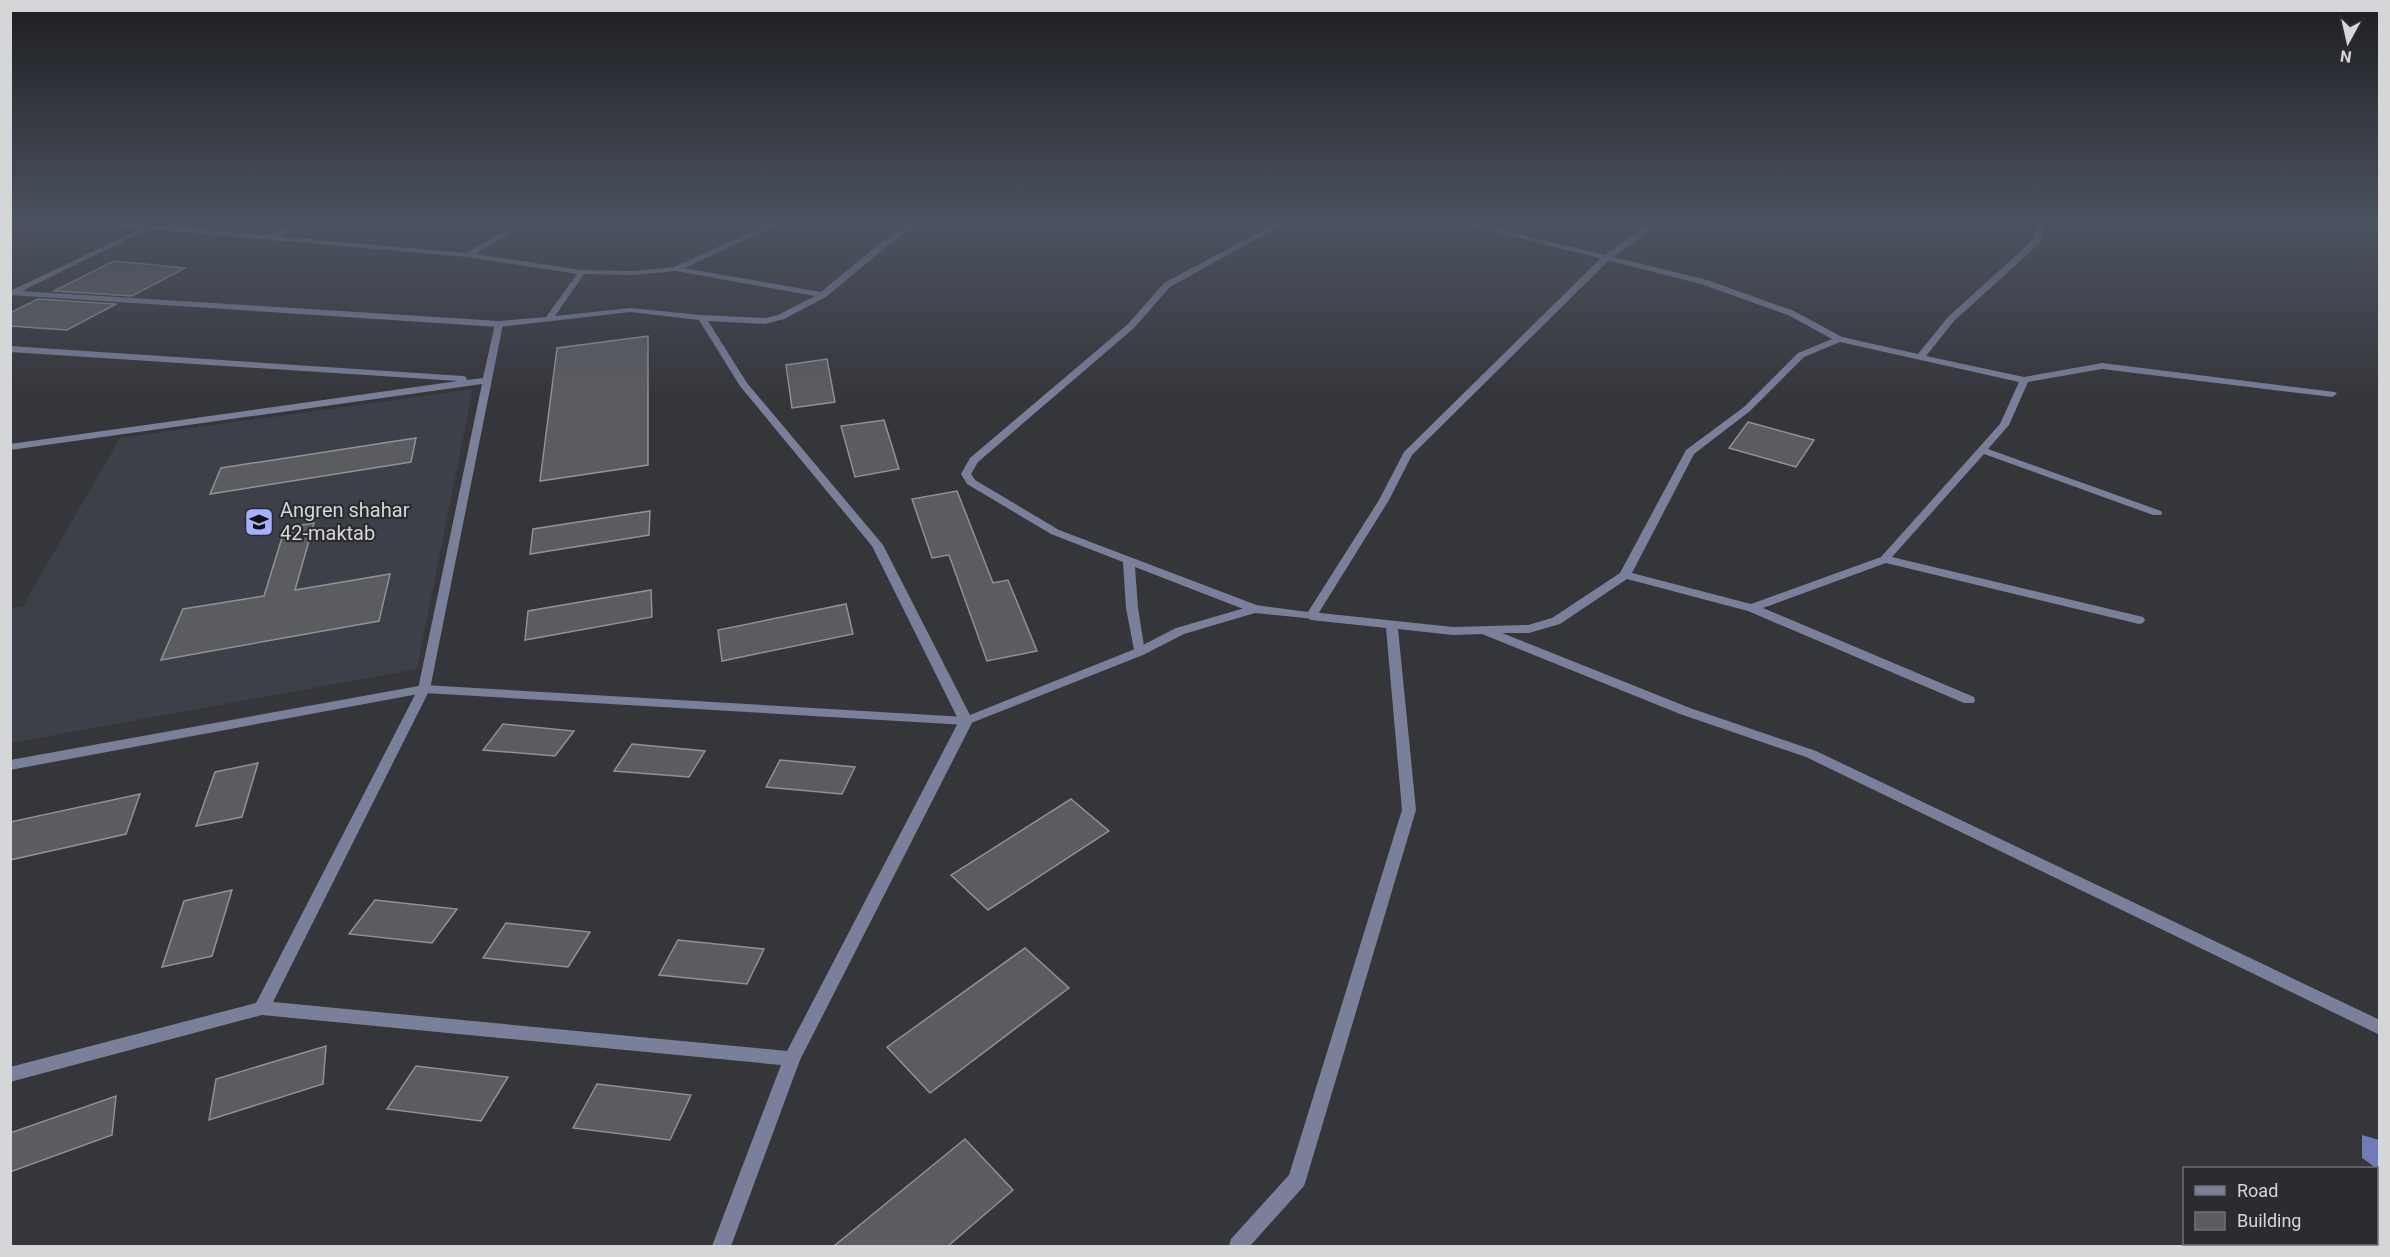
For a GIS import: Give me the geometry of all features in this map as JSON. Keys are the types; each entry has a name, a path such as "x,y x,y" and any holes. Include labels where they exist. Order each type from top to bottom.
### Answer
{"street":[{"path":"11,293 37,281"},
{"path":"548,319 576,281"},
{"path":"742,281 823,295"},
{"path":"11,293 499,324 630,310 702,318 770,320 823,295 840,281"},
{"path":"1175,281 1167,285 1131,326 974,460 966,474 971,482 1055,532 1255,609 1392,626 1485,631 1529,629 1556,621 1625,575 1690,452 1747,409 1801,355 1839,339"},
{"path":"1311,616 1384,500 1408,454 1583,281"},
{"path":"1699,281 1791,313 1839,339 2024,380 2102,366 2332,394"},
{"path":"1919,358 1951,319 1993,281"},
{"path":"702,318 743,384 877,545 966,721"},
{"path":"262,1008 424,688 499,324"},
{"path":"10,350 489,380"},
{"path":"10,447 489,380"},
{"path":"1752,608 1885,559 2004,425 2024,380"},
{"path":"1982,450 2157,513"},
{"path":"1885,559 2139,620"},
{"path":"1130,561 1132,608 1139,652"},
{"path":"1625,575 1752,608 1969,700"},
{"path":"10,765 424,688 966,721 1139,652 1180,631 1255,609"},
{"path":"1239,1246 1297,1180 1409,810 1392,626"},
{"path":"1485,631 1685,711 1812,754 2379,1028"},
{"path":"722,1246 792,1059 966,721"},
{"path":"10,1075 262,1008 792,1059"}],"shaded area":[{"name":"Angren shahar 42-maktab","path":"473,389 417,669 11,743 11,608 23,606 120,438"}],"water":[{"path":"2362,1135 2379,1140 2379,1174 2378,1167 2362,1158"}],"building":[{"path":"75,281 161,281 132,296 54,291"},
{"path":"38,299 116,304 67,330 10,326 10,313"},
{"path":"648,336 648,465 540,481 557,348"},
{"path":"827,359 835,402 792,408 786,365"},
{"path":"884,420 899,469 855,477 841,426"},
{"path":"1748,422 1814,440 1796,467 1729,448"},
{"path":"416,438 411,462 210,494 221,468"},
{"path":"957,491 993,583 1008,580 1037,651 987,661 949,555 932,558 912,499"},
{"path":"650,511 649,535 530,554 533,529"},
{"path":"314,523 295,590 390,574 379,621 161,660 183,609 264,596 285,528"},
{"path":"651,590 652,617 525,640 528,611"},
{"path":"846,604 853,634 722,661 718,630"},
{"path":"503,724 574,731 555,756 483,750"},
{"path":"632,744 705,751 689,777 614,771"},
{"path":"780,760 855,767 842,794 766,787"},
{"path":"258,763 242,817 196,826 215,772"},
{"path":"140,794 126,834 10,860 10,822"},
{"path":"1071,799 1109,831 988,910 951,875"},
{"path":"232,890 212,956 162,967 184,901"},
{"path":"375,900 457,909 432,943 349,934"},
{"path":"506,923 590,932 568,967 483,958"},
{"path":"678,940 764,949 747,984 659,975"},
{"path":"1025,948 1069,988 930,1093 887,1047"},
{"path":"326,1046 323,1084 209,1120 216,1079"},
{"path":"416,1066 508,1077 481,1121 387,1109"},
{"path":"597,1084 691,1095 670,1140 573,1128"},
{"path":"116,1096 112,1135 10,1172 10,1133"},
{"path":"965,1139 1013,1190 948,1246 834,1246"}],"place":[{"name":"Angren shahar 42-maktab","path":"259,522"}]}
